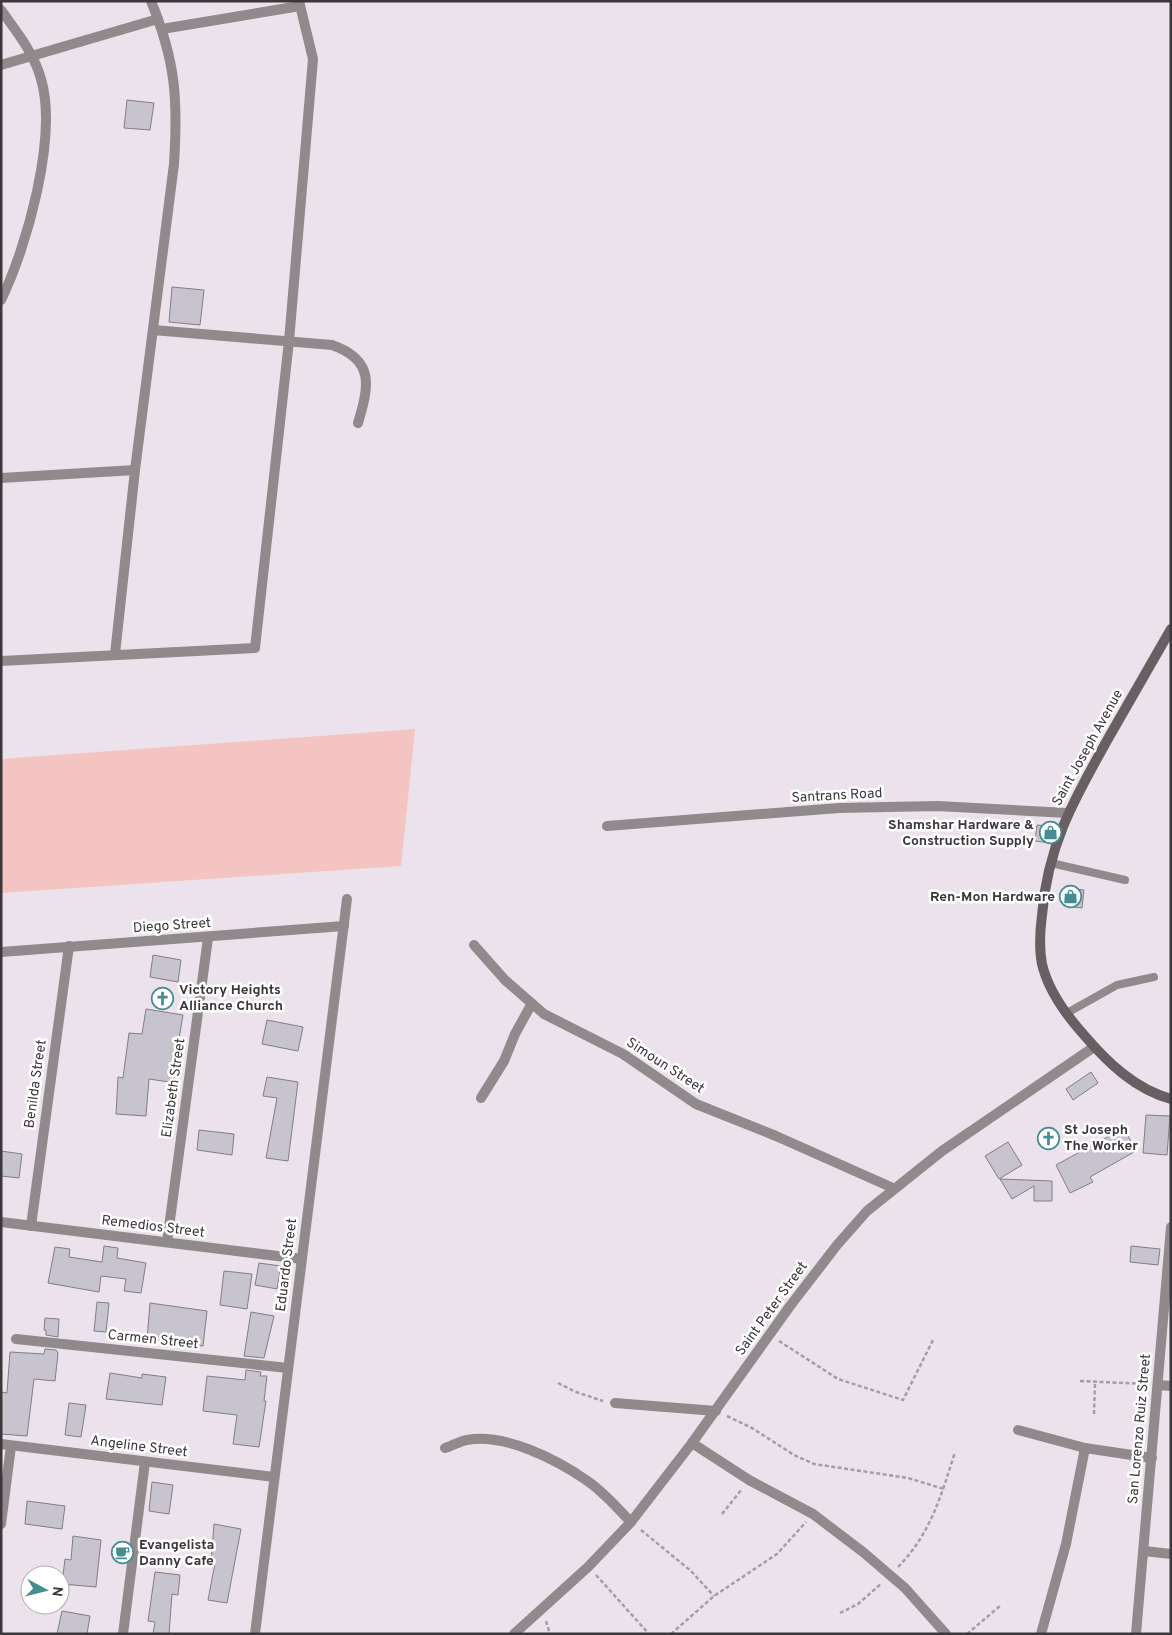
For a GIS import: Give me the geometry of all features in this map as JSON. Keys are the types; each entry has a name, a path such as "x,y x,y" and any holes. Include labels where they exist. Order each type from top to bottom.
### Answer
{"main road":[{"name":"Saint Joseph Avenue","path":"1171,629 1067,813 1044,888 1040,928 1042,964 1052,991 1067,1013 1094,1047 1115,1068 1135,1083 1158,1096 1171,1099"}],"street":[{"path":"116,654 135,470 177,127 172,59 150,1"},
{"path":"1,65 160,24 300,4 313,59 289,341 255,648 1,661"},
{"path":"1,10 32,58 41,79 45,109 44,144 35,196 20,252 1,300"},
{"path":"153,330 332,345 347,350 358,360 364,370 367,387 358,424"},
{"path":"1,478 135,470"},
{"name":"Santrans Road","path":"608,826 839,808 937,806 1067,813"},
{"name":"Eduardo Street","path":"255,1634 347,899"},
{"name":"Diego Street","path":"1,952 208,938 344,926"},
{"name":"Elizabeth Street","path":"167,1242 208,938"},
{"name":"Simoun Street","path":"474,944 532,1005 557,1023 623,1054 696,1104 776,1136 893,1188"},
{"name":"Benilda Street","path":"31,1226 69,946"},
{"path":"481,1098 504,1061 515,1034 532,1005"},
{"name":"Saint Peter Street","path":"514,1634 588,1567 631,1522 692,1444 769,1335 837,1245 866,1211 942,1151 1094,1047"},
{"name":"Remedios Street","path":"1,1222 302,1259"},
{"name":"San Lorenzo Ruiz Street","path":"1136,1634 1168,1295 1171,1227"},
{"name":"Carmen Street","path":"16,1338 288,1368"},
{"path":"1158,1385 1171,1386"},
{"path":"615,1403 716,1411"},
{"path":"1018,1430 1085,1448 1152,1458"},
{"path":"446,1448 467,1440 492,1439 508,1442 549,1459 586,1480 631,1522"},
{"path":"692,1444 749,1480 813,1514 863,1552 905,1588 946,1634"},
{"path":"1,1524 6,1445"},
{"name":"Angeline Street","path":"6,1445 274,1476"},
{"path":"1041,1634 1066,1544 1085,1448"},
{"path":"123,1634 146,1462"},
{"path":"1144,1551 1171,1554"}],"lane":[{"path":"1051,863 1125,880"},
{"path":"1067,1013 1117,985 1154,977"}],"path":[{"path":"769,1335 838,1379 903,1400 933,1340"},
{"path":"1080,1381 1158,1385"},
{"path":"1094,1414 1095,1382"},
{"path":"558,1383 588,1396 615,1403"},
{"path":"716,1411 752,1428 780,1447 814,1464 908,1478 944,1489"},
{"path":"840,1613 858,1604 890,1576 920,1542 944,1489 956,1452"},
{"path":"722,1514 749,1480"},
{"path":"670,1634 714,1596 777,1554 813,1514"},
{"path":"631,1522 691,1571 714,1596"},
{"path":"588,1567 649,1634"},
{"path":"967,1634 1000,1606"}],"shaded area":[{"path":"415,729 401,866 1,893 1,759"}],"building":[{"path":"127,100 154,103 150,130 124,128"},
{"path":"172,287 204,290 200,325 169,322"},
{"path":"1037,825 1055,827 1050,843 1035,841"},
{"path":"1067,888 1084,890 1082,908 1065,906"},
{"path":"153,955 181,960 178,982 150,977"},
{"path":"146,1009 183,1015 176,1056 180,1057 176,1083 149,1079 146,1116 116,1114 118,1077 123,1078 129,1033 142,1034"},
{"path":"267,1020 303,1027 298,1051 262,1044"},
{"path":"1091,1072 1098,1083 1073,1100 1066,1089"},
{"path":"267,1077 298,1082 288,1161 266,1158 277,1098 263,1096"},
{"path":"1146,1115 1170,1116 1167,1155 1143,1153"},
{"path":"1124,1128 1136,1151 1090,1177 1093,1182 1070,1193 1056,1165"},
{"path":"199,1130 234,1134 232,1155 197,1150"},
{"path":"1008,1142 1022,1165 999,1179 985,1156"},
{"path":"1,1151 22,1154 19,1178 1,1176"},
{"path":"1000,1179 1052,1181 1052,1201 1034,1201 1034,1186 1012,1199"},
{"path":"104,1246 118,1248 117,1258 146,1263 141,1293 124,1291 126,1279 101,1276 99,1292 48,1283 55,1247 70,1249 69,1257 102,1262"},
{"path":"1131,1246 1160,1249 1158,1265 1130,1262"},
{"path":"259,1263 281,1266 277,1289 255,1285"},
{"path":"224,1271 252,1274 247,1309 220,1305"},
{"path":"97,1302 109,1303 106,1332 94,1331"},
{"path":"150,1303 207,1311 203,1346 147,1340"},
{"path":"251,1312 274,1316 264,1358 244,1356"},
{"path":"45,1318 59,1319 58,1337 46,1335 46,1330 44,1330"},
{"path":"45,1349 56,1350 58,1353 55,1381 34,1379 27,1436 1,1434 1,1392 7,1393 10,1352 44,1354"},
{"path":"246,1370 261,1372 260,1376 267,1376 264,1401 266,1401 259,1447 233,1444 237,1415 203,1411 207,1376 245,1380"},
{"path":"110,1373 142,1378 142,1374 166,1377 162,1405 106,1399"},
{"path":"69,1403 86,1405 81,1437 65,1435"},
{"path":"152,1482 173,1485 169,1514 149,1511"},
{"path":"27,1501 65,1506 62,1529 25,1524"},
{"path":"214,1524 241,1529 227,1603 208,1600 215,1563 211,1563"},
{"path":"73,1536 101,1540 96,1587 70,1585 70,1565 64,1565 65,1559 71,1560"},
{"path":"155,1572 180,1575 178,1595 172,1594 169,1634 153,1634 155,1622 148,1621"},
{"path":"70,1612 90,1616 87,1634 57,1634 61,1615 70,1615"}],"place":[{"name":"Shamshar Hardware & Construction Supply","path":"1050,833"},
{"name":"Ren-Mon Hardware","path":"1071,897"},
{"name":"Victory Heights Alliance Church","path":"163,998"},
{"name":"St Joseph The Worker","path":"1048,1138"},
{"name":"Evangelista Danny Cafe","path":"123,1553"}]}
